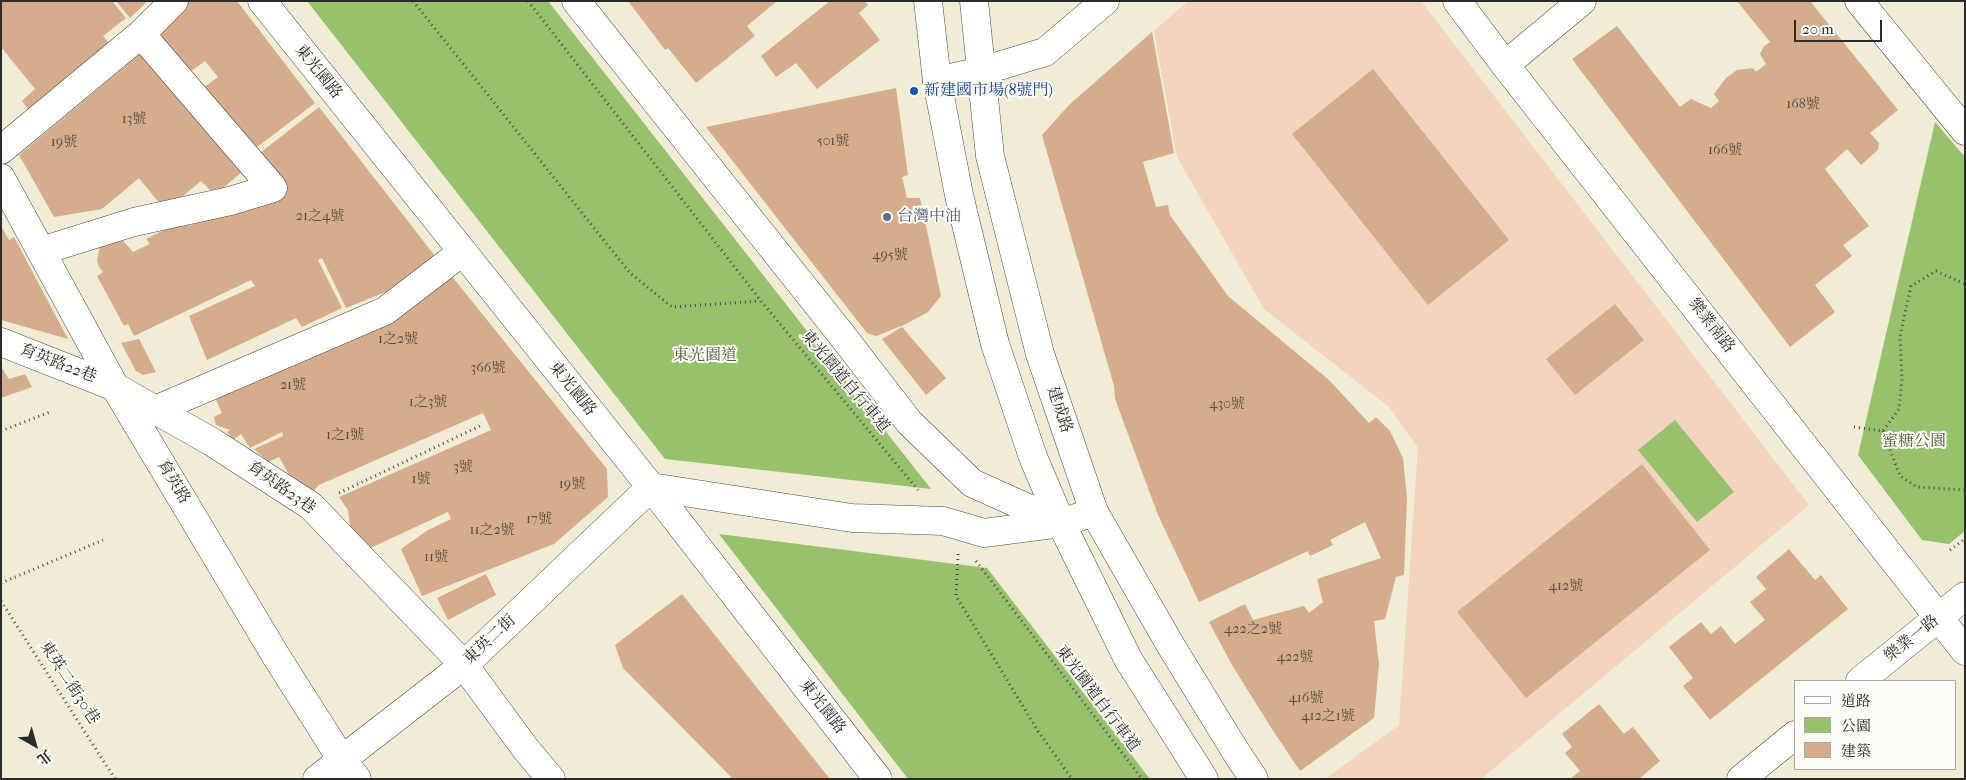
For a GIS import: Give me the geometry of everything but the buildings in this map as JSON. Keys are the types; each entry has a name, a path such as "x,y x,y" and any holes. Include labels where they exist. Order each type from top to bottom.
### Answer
{"street":[{"path":"1,150 141,34 174,1"},
{"name":"東光園路","path":"262,1 651,487 878,779"},
{"path":"576,1 835,326 909,422 972,483 1061,522"},
{"path":"928,1 937,81 958,195 995,344 1033,457 1061,522 1128,658 1204,779"},
{"name":"建成路","path":"974,1 990,156 1040,354 1094,512 1170,646 1254,779"},
{"path":"937,81 982,71 1045,52 1105,1"},
{"name":"樂業南路","path":"1457,1 1505,65 1965,651"},
{"path":"1505,65 1582,1"},
{"path":"1859,1 1965,131"},
{"path":"41,251 134,222 230,201 272,188 141,34"},
{"name":"育英路","path":"1,178 115,387 276,656 349,769"},
{"path":"155,410 385,310 462,252"},
{"name":"育英路22巷","path":"1,342 115,387"},
{"name":"育英路23巷","path":"115,387 212,442 311,506 464,664 525,748 551,779"},
{"path":"651,487 852,518 951,531 984,533 1061,522 1094,512"},
{"name":"東英二街","path":"317,779 349,769 464,664 651,487"},
{"name":"樂業一路","path":"1861,680 1965,596"},
{"path":"1741,779 1794,736"}],"path":[{"path":"413,1 630,273 672,307 761,300"},
{"name":"東光園道自行車道","path":"528,1 761,300 951,531"},
{"path":"1883,430 1899,409 1902,379 1900,336 1911,286 1936,271 1965,284"},
{"path":"1,431 50,412"},
{"path":"311,506 482,425"},
{"path":"1854,427 1883,430"},
{"path":"1883,430 1900,476 1917,488 1965,490"},
{"path":"951,531 956,596 1038,730 1072,779"},
{"path":"1950,550 1965,539"},
{"path":"1,583 103,540"},
{"name":"東光園道自行車道","path":"972,556 1142,779"},
{"name":"東英二街30巷","path":"1,601 115,779"}],"shaded area":[{"path":"1188,1 1421,1 1809,505 1481,779 1325,779 1399,725 1418,448 1389,407 1264,309 1177,157 1154,31"}],"green space":[{"name":"東光園道","path":"307,1 548,1 931,489 665,459"},
{"name":"蜜糖公園","path":"1935,122 1965,157 1965,531 1949,544 1922,540 1858,455"},
{"path":"1675,420 1734,492 1697,522 1638,450"},
{"path":"719,534 987,568 1150,779 908,779"}],"place":[{"name":"新建國市場(8號門)","path":"914,91"},
{"name":"台灣中油","path":"887,217"}]}
